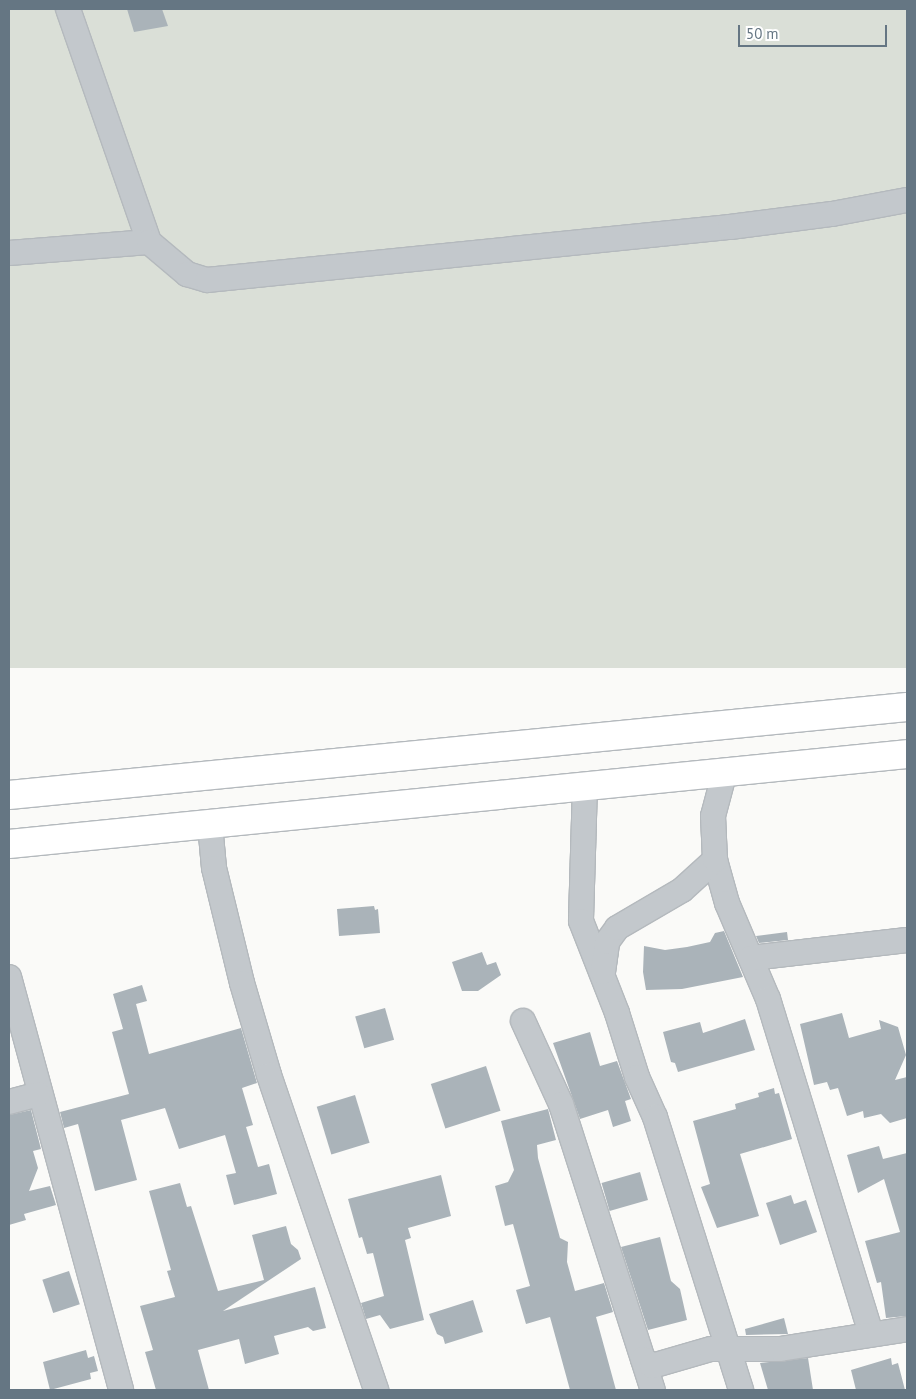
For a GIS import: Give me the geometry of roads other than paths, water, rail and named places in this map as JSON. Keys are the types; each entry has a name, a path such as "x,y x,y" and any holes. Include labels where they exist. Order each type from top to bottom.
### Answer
{"highway":[{"path":"9,795 907,707"},
{"path":"9,844 907,754"}],"street":[{"path":"68,9 149,242 187,274 207,280 730,227 832,214 907,200"},
{"path":"9,253 149,242"},
{"path":"725,771 713,816 715,860 727,903 751,958 796,1087 819,1170 871,1334"},
{"path":"584,786 581,921 603,976 636,1078 655,1117 726,1348 741,1390"},
{"path":"210,824 214,868 245,992 269,1075 376,1390"},
{"path":"603,976 607,942 617,928 682,890 715,860"},
{"path":"751,958 907,940"},
{"path":"9,977 38,1094 121,1390"},
{"path":"523,1021 561,1104 653,1390"},
{"path":"9,1102 38,1094"},
{"path":"643,1359 652,1366 726,1348 780,1349 907,1329"}]}
